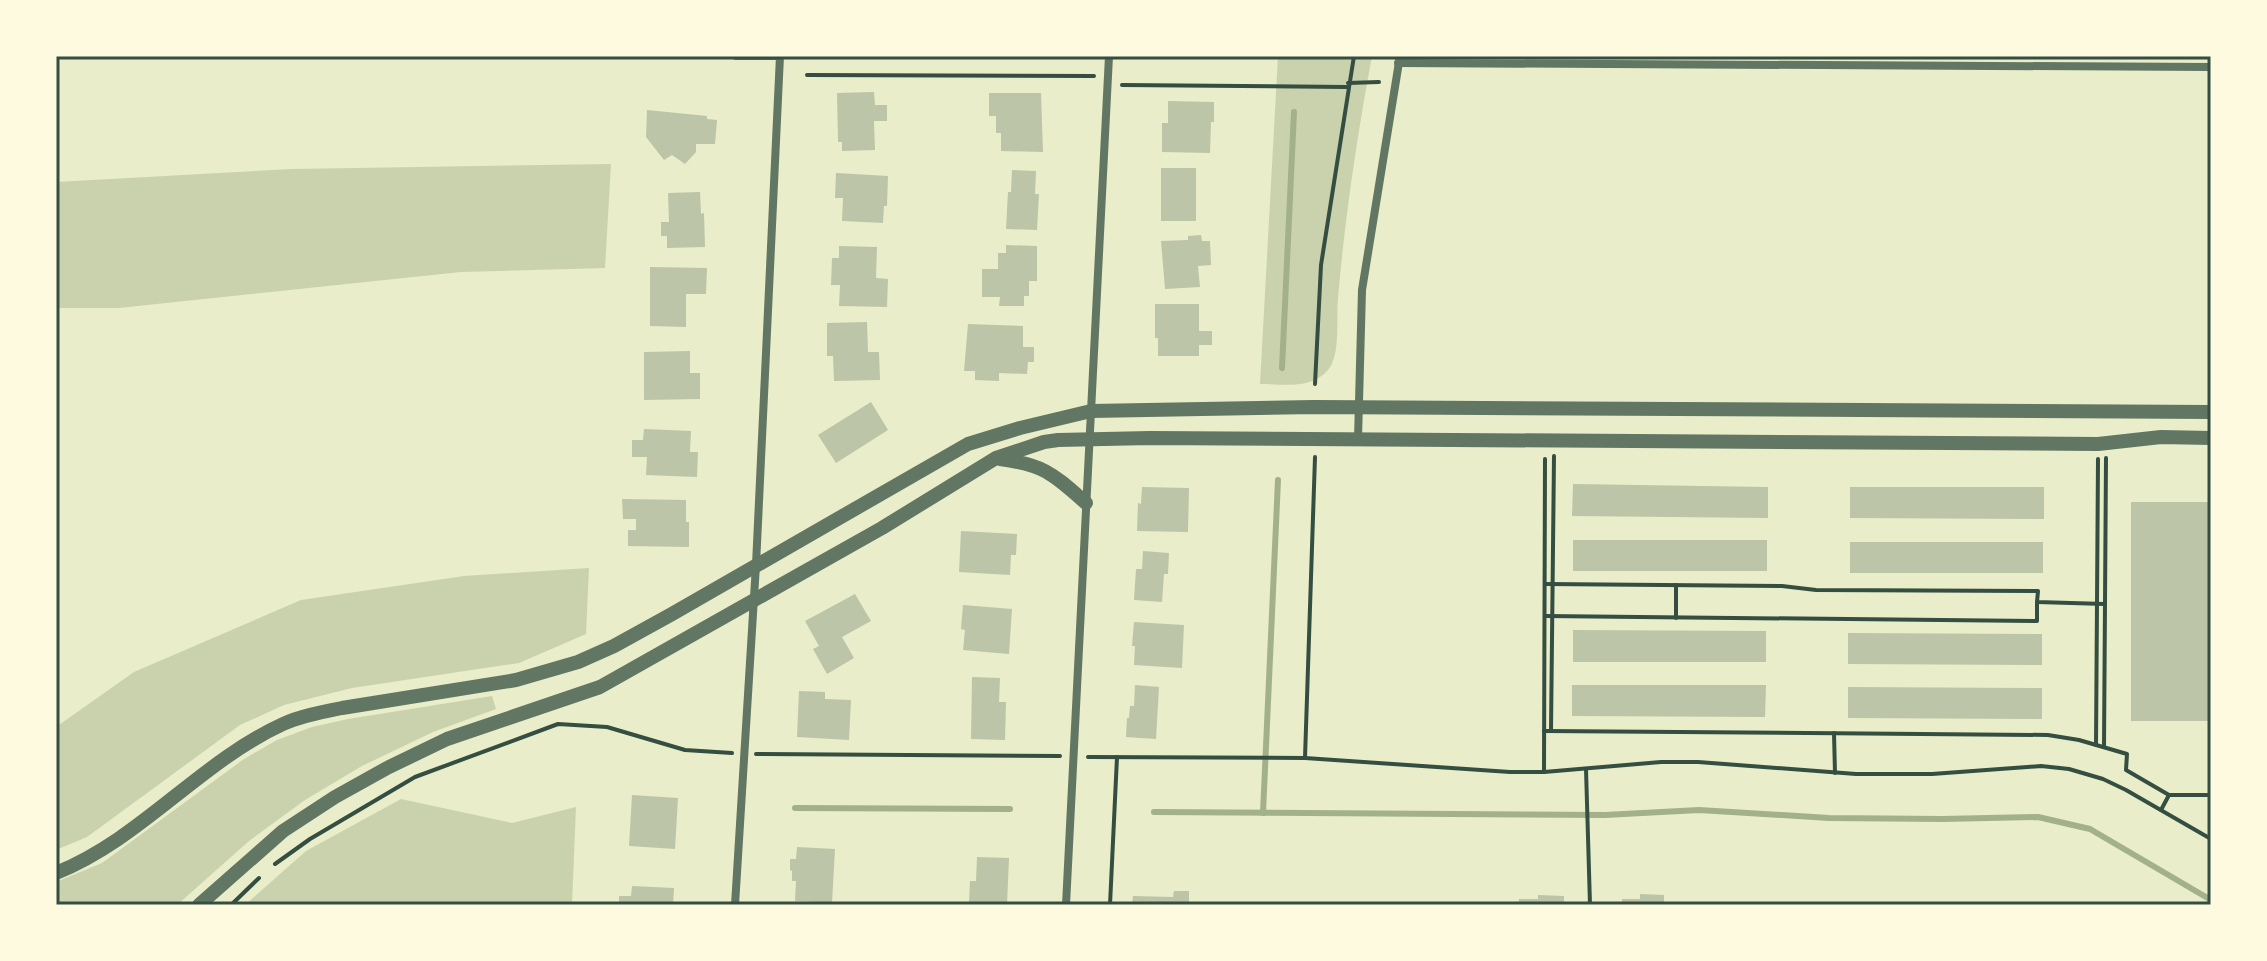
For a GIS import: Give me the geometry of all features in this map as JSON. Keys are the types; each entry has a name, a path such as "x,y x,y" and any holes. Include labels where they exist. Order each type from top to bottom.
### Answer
{"street":[{"path":"735,905 756,565 780,56 736,56"},
{"path":"1066,905 1109,56"},
{"path":"1358,439 1362,290 1399,60 2211,67"},
{"path":"56,873 114,843 248,743 285,723 342,708 516,680 578,662 661,621 968,444 1091,411 1358,407 2211,412"},
{"path":"199,905 283,831 389,767 447,739 600,687 882,528 996,458 1044,442 1090,439 1358,439 2102,444 2161,437 2211,438"},
{"path":"996,458 1027,463 1053,474 1086,503"}],"path":[{"path":"1315,384 1321,265 1354,56"},
{"path":"807,75 1094,76"},
{"path":"1120,85 1348,85 1379,82"},
{"path":"1544,772 1545,584 1550,441"},
{"path":"1550,441 1553,584 1551,731"},
{"path":"2096,745 2102,444"},
{"path":"2102,444 2104,747"},
{"path":"1305,758 1315,457"},
{"path":"1545,584 2038,591 2037,621 1545,616"},
{"path":"1676,585 1676,618"},
{"path":"2037,602 2105,604"},
{"path":"271,866 310,839 415,777 558,724 607,727 685,750 731,753"},
{"path":"1544,731 2048,735 2127,754 2126,770 2169,795 2211,795"},
{"path":"1834,733 1835,773"},
{"path":"757,754 1064,757"},
{"path":"1083,757 1291,757 1510,772 1661,762 1835,773 1932,774 2041,766 2069,769 2103,779 2211,839"},
{"path":"1110,905 1117,757"},
{"path":"1586,769 1590,905"},
{"path":"2161,810 2169,795"},
{"path":"231,905 261,877"}],"green space":[{"path":"1278,56 1372,56 1348,207 1335,355 1328,370 1313,381 1260,384"},
{"path":"611,164 605,268 461,272 119,308 56,308 56,182 292,169"},
{"path":"589,568 586,634 519,663 352,688 284,705 240,725 87,837 56,850 56,727 134,672 301,600 464,576"},
{"path":"492,696 496,709 433,732 362,766 305,800 249,841 177,905 56,905 56,882 102,863 244,759 277,740 312,727 348,719"},
{"path":"401,799 512,823 576,807 572,905 245,905 306,851"}],"building":[{"path":"874,92 875,105 887,105 887,121 874,121 875,150 842,151 842,142 838,142 837,93"},
{"path":"989,93 1041,93 1043,152 1001,151 1001,133 996,133 996,116 989,116"},
{"path":"1168,101 1214,102 1210,153 1162,152 1162,123 1168,123"},
{"path":"647,110 707,116 707,119 717,120 715,144 696,144 696,152 685,164 672,155 664,160 646,137"},
{"path":"1161,168 1196,168 1196,221 1161,221"},
{"path":"1012,170 1036,171 1035,194 1039,194 1037,230 1006,229"},
{"path":"836,173 888,176 883,223 842,221 843,198 835,198"},
{"path":"700,192 705,247 667,248 667,236 661,236 661,222 669,222 668,193"},
{"path":"1201,235 1202,241 1210,241 1211,265 1198,266 1200,287 1165,289 1161,241 1188,240 1188,236"},
{"path":"1006,245 1037,246 1037,281 1029,281 1029,296 1024,296 1024,306 999,306 1000,297 982,297 982,269 998,269 998,253 1006,253"},
{"path":"839,246 877,247 876,278 888,279 887,307 839,306 840,285 831,285 832,258 839,258"},
{"path":"650,267 707,268 706,294 686,294 686,327 650,326"},
{"path":"1155,304 1199,304 1199,331 1212,331 1212,345 1199,345 1199,356 1158,356"},
{"path":"867,322 868,352 879,352 880,380 834,381 833,356 827,356 827,323"},
{"path":"968,324 1023,326 1023,347 1034,347 1034,362 1028,362 1027,374 999,373 999,381 975,380 975,371 964,371"},
{"path":"690,351 690,373 700,373 700,399 644,400 644,352"},
{"path":"871,402 888,430 836,463 818,435"},
{"path":"644,429 691,431 690,452 698,452 697,477 646,475 647,457 632,457 632,440 643,440"},
{"path":"1573,484 1768,487 1768,518 1572,516"},
{"path":"1142,487 1189,488 1188,532 1137,531"},
{"path":"1850,487 2044,487 2044,519 1850,518"},
{"path":"622,499 686,500 689,547 628,546 628,530 636,530 636,519 623,519"},
{"path":"2131,502 2211,502 2211,721 2131,721"},
{"path":"961,531 1017,534 1016,555 1011,555 1010,575 959,572"},
{"path":"1573,540 1767,540 1767,571 1573,571"},
{"path":"1850,542 2043,542 2043,573 1850,573"},
{"path":"1143,551 1169,553 1162,602 1134,600 1136,569 1142,569"},
{"path":"855,594 871,621 842,637 854,658 827,674 813,649 819,646 805,621"},
{"path":"963,605 1012,609 1009,654 963,650"},
{"path":"1134,622 1184,625 1182,668 1134,665"},
{"path":"1573,630 1766,631 1766,662 1573,662"},
{"path":"1848,633 2042,634 2042,665 1848,664"},
{"path":"972,677 1000,678 999,702 1006,702 1005,740 971,739"},
{"path":"1135,685 1159,687 1156,739 1126,737 1130,706 1134,706"},
{"path":"1572,685 1766,685 1765,717 1572,716"},
{"path":"1848,687 2042,688 2042,719 1848,718"},
{"path":"799,691 825,692 825,699 851,700 849,740 797,737"},
{"path":"632,795 678,798 675,849 629,846"},
{"path":"797,847 835,849 832,903 795,901 796,881 792,881 790,859 796,859"},
{"path":"977,857 1009,858 1007,905 969,903 970,881 976,881"},
{"path":"632,886 674,888 673,905 619,905 619,896 631,896"},
{"path":"1174,891 1189,891 1189,905 1132,905 1133,896 1173,897"},
{"path":"1640,894 1664,895 1664,905 1622,905 1622,899 1640,899"},
{"path":"1538,895 1564,896 1564,905 1519,905 1519,899 1538,899"}],"waterway":[{"path":"1282,368 1294,112"},
{"path":"1263,813 1278,480"},
{"path":"795,808 1010,809"},
{"path":"1154,812 1605,815 1699,810 1829,818 2038,817 2090,829 2211,900"}]}
